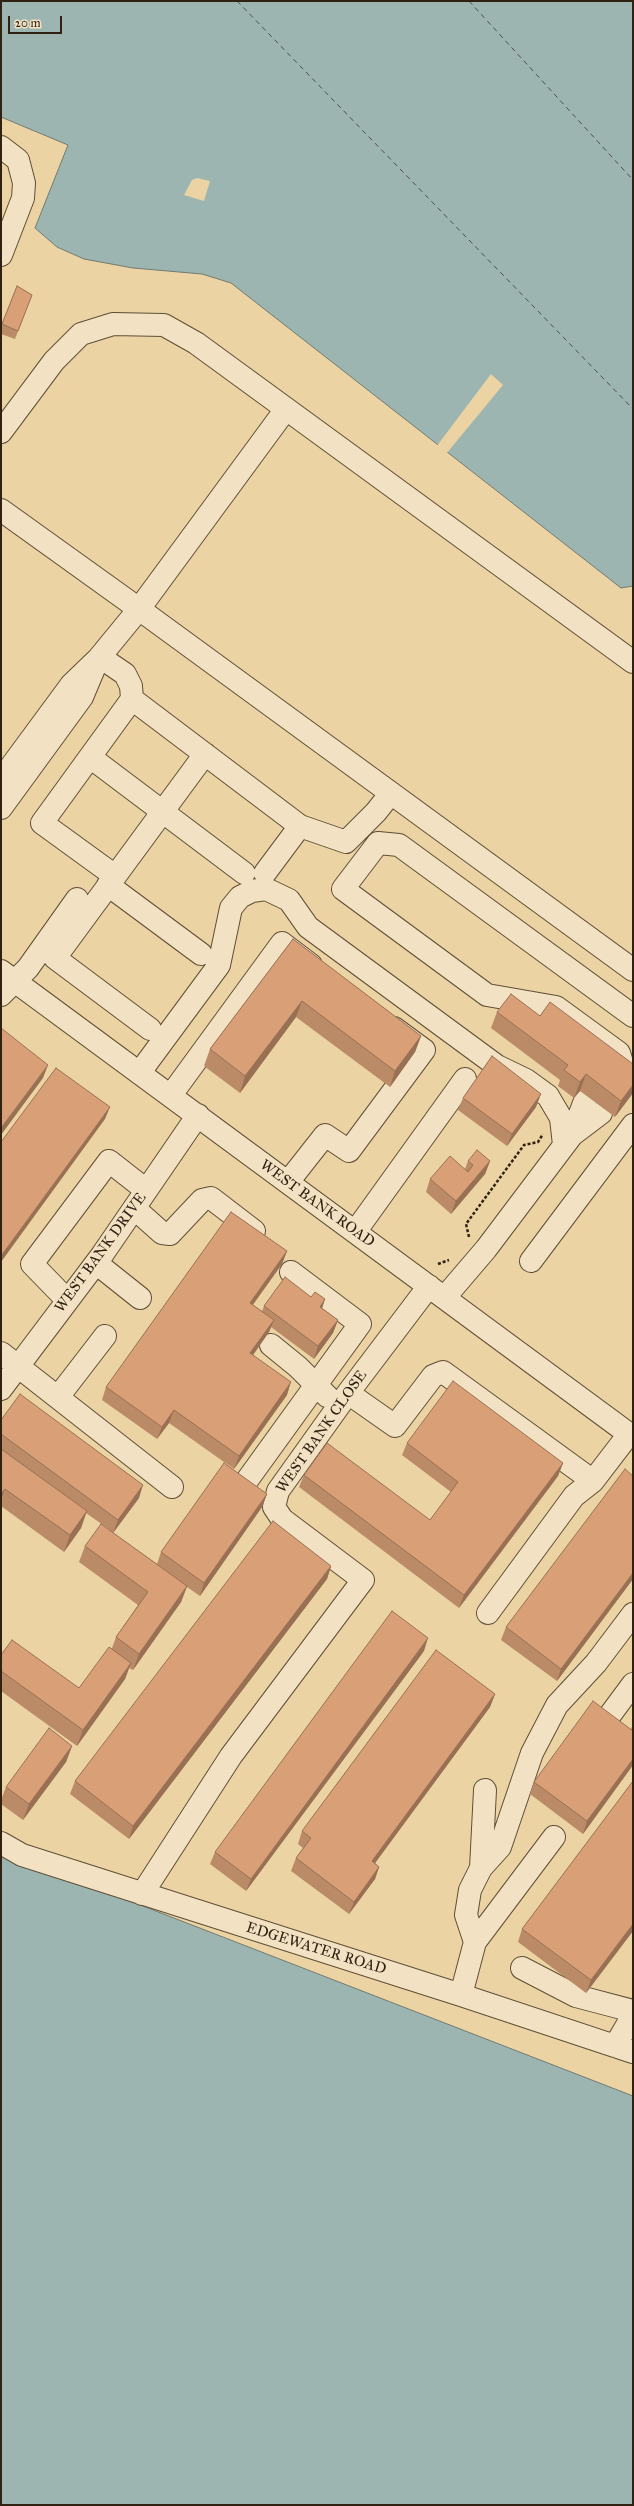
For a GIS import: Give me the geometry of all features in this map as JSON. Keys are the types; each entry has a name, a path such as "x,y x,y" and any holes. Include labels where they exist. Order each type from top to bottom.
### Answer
{"street":[{"path":"1,147 18,160 24,183 23,198 1,255"},
{"path":"1,432 54,361 81,334 113,324 164,325 196,343 633,662"},
{"path":"1,780 71,685 99,658 139,609 286,409"},
{"path":"1,510 633,970"},
{"path":"99,658 125,674 132,686 132,699 42,823 201,954"},
{"path":"1,808 82,697 99,658"},
{"path":"132,699 300,826 346,842 376,812 391,793"},
{"path":"150,1029 55,958 205,754"},
{"path":"90,756 244,873"},
{"path":"265,873 300,826"},
{"path":"619,1066 556,1007 487,995 342,889 378,843 399,845 633,1016"},
{"path":"140,1072 219,965 231,908 240,897 252,891 266,889 289,900 308,927 497,1066 526,1080 548,1096 561,1118 568,1140"},
{"path":"6,982 28,968 77,899"},
{"path":"171,1095 282,943 325,976"},
{"name":"WEST BANK ROAD","path":"6,982 140,1072 631,1436"},
{"path":"288,1182 325,1135 349,1152 424,1050 380,1018"},
{"path":"355,1232 465,1079"},
{"name":"WEST BANK CLOSE","path":"142,1894 231,1756 363,1580 282,1519 274,1507 278,1491 344,1399 437,1291 486,1249 594,1106"},
{"name":"WEST BANK DRIVE","path":"1,1389 10,1359 67,1300 96,1263 198,1115"},
{"path":"531,1261 633,1126"},
{"path":"67,1300 32,1264 108,1162 146,1190"},
{"path":"134,1208 162,1233 170,1234 202,1200 211,1198 259,1235"},
{"path":"96,1263 140,1298"},
{"path":"248,1479 316,1387 360,1324 291,1272"},
{"path":"58,1397 105,1336"},
{"path":"270,1345 298,1367 316,1387 344,1399 395,1426 433,1376 443,1372 593,1481"},
{"path":"10,1359 172,1487"},
{"path":"488,1613 574,1496 593,1481 631,1436"},
{"path":"475,1942 466,1915 470,1890 481,1868 500,1847 532,1753 556,1705 596,1663 633,1614"},
{"path":"610,1715 633,1684"},
{"path":"481,1868 485,1790"},
{"path":"461,1995 475,1942 554,1837"},
{"name":"EDGEWATER ROAD","path":"1,1843 22,1855 461,1995 624,2049"},
{"path":"522,1968 576,1996 633,2011"},
{"path":"624,2049 633,2015"}],"path":[{"path":"466,1241 470,1236 466,1224 470,1218 524,1145 538,1142 545,1132"},
{"path":"438,1264 451,1258"}],"water":[{"path":"1,1 633,1 633,586 621,588 231,283 202,274 133,268 84,259 57,247 35,228 68,145 1,117"},
{"path":"1,1851 633,2096 633,2505 1,2505"}],"pier":[{"path":"197,178 210,181 204,201 184,195 192,180"},
{"path":"491,374 503,385 446,454 436,447"}],"building":[{"path":"17,286 32,295 18,331 2,324"},
{"path":"293,939 421,1036 395,1071 302,1001 245,1076 210,1049"},
{"path":"511,994 540,1016 550,1002 633,1064 633,1085 621,1101 586,1074 580,1082 564,1070 568,1065 497,1012"},
{"path":"1,1028 48,1065 1,1128"},
{"path":"492,1056 541,1094 512,1134 463,1098"},
{"path":"56,1068 110,1107 1,1256 1,1142"},
{"path":"477,1150 490,1161 456,1201 430,1179 450,1156 468,1172 473,1165 468,1161"},
{"path":"231,1212 287,1251 250,1303 274,1320 250,1353 291,1382 239,1456 174,1410 162,1427 106,1387"},
{"path":"285,1277 311,1297 315,1292 325,1299 320,1307 338,1320 318,1346 264,1306"},
{"path":"453,1381 563,1463 464,1595 304,1475 327,1443 430,1520 458,1482 407,1443"},
{"path":"20,1394 143,1485 118,1520 1,1434 1,1420"},
{"path":"1,1449 87,1511 70,1535 5,1489 1,1494"},
{"path":"224,1463 267,1494 204,1583 161,1552"},
{"path":"625,1469 633,1476 633,1573 561,1669 506,1627"},
{"path":"273,1521 331,1566 133,1826 75,1781"},
{"path":"101,1524 187,1586 139,1654 116,1637 148,1592 85,1546"},
{"path":"392,1611 428,1638 251,1879 215,1852"},
{"path":"12,1640 79,1688 109,1647 131,1663 83,1730 1,1671 1,1655"},
{"path":"436,1650 495,1694 372,1861 379,1867 354,1902 296,1858 311,1838 302,1831"},
{"path":"593,1701 633,1731 633,1759 587,1821 534,1782"},
{"path":"49,1728 72,1746 29,1804 6,1787"},
{"path":"633,1781 633,1924 591,1980 522,1929"}],"ferry route":[{"path":"237,1 633,409"},
{"path":"469,1 633,180"}]}
